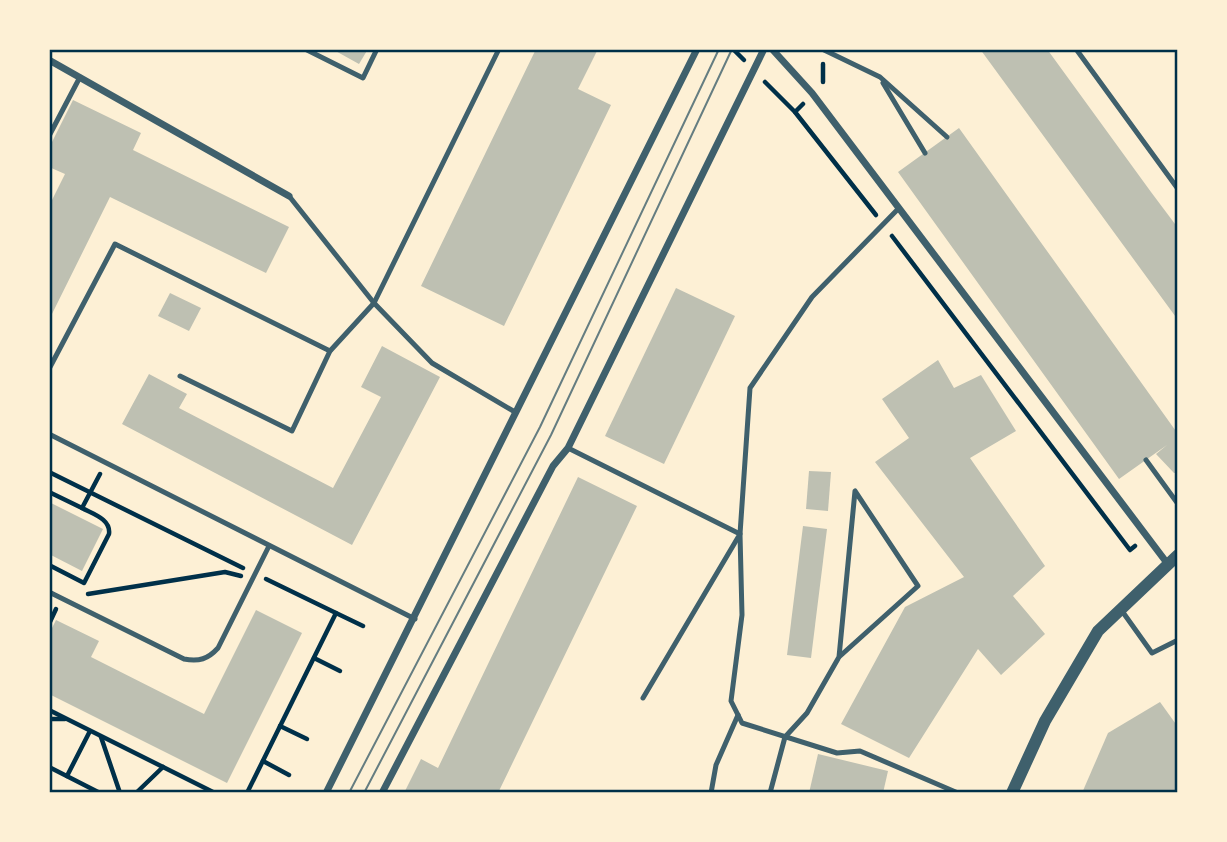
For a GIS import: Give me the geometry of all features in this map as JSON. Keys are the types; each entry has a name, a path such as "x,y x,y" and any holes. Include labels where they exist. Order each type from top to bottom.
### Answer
{"street":[{"path":"326,793 697,49"},
{"path":"382,793 553,466 568,448 764,49"},
{"path":"772,49 812,93 1167,563"},
{"path":"49,60 289,195"},
{"path":"1012,793 1045,721 1098,631 1178,555"}],"lane":[{"path":"305,49 363,78 377,49"},
{"path":"180,376 292,430 330,351 374,303 499,49"},
{"path":"822,49 880,77 947,137"},
{"path":"1076,49 1178,189"},
{"path":"49,136 80,76"},
{"path":"880,77 925,153"},
{"path":"289,195 374,303 432,363 515,412"},
{"path":"899,208 812,297 750,388 740,534 742,615 731,701 742,723 837,753 860,751 958,793"},
{"path":"49,369 114,244 330,351"},
{"path":"49,434 415,619"},
{"path":"568,448 740,534"},
{"path":"1146,460 1178,504"},
{"path":"770,793 785,737 807,713 839,657 918,586 855,491 839,657"},
{"path":"643,698 740,534"},
{"path":"49,592 194,661 209,656 218,648 269,546"},
{"path":"1120,609 1152,653 1178,641"},
{"path":"711,793 716,765 738,715"}],"path":[{"path":"795,112 1130,550"},
{"path":"82,509 105,463"},
{"path":"49,472 255,573"},
{"path":"49,492 105,520 110,528 84,583 49,565"},
{"path":"235,573 239,566"},
{"path":"61,598 225,572 235,573 251,581"},
{"path":"271,581 363,626"},
{"path":"247,793 336,613"},
{"path":"314,658 340,671"},
{"path":"49,710 215,793"},
{"path":"49,719 66,719"},
{"path":"280,726 307,739"},
{"path":"67,776 90,731"},
{"path":"101,736 120,793"},
{"path":"262,761 289,775"},
{"path":"49,767 100,793"},
{"path":"136,793 163,767"}],"building":[{"path":"332,49 368,49 359,64"},
{"path":"536,49 598,49 578,89 611,105 504,326 421,286"},
{"path":"980,49 1047,49 1178,228 1178,320"},
{"path":"73,100 141,133 133,150 289,227 266,273 110,197 49,320 49,206 65,174 49,167 49,148"},
{"path":"959,128 1178,434 1178,473 1174,473 1156,454 1167,445 1119,479 898,172"},
{"path":"676,288 735,316 664,464 605,436"},
{"path":"170,293 201,308 189,331 158,316"},
{"path":"382,346 440,377 352,545 122,424 149,374 187,394 179,408 333,488 381,397 361,387"},
{"path":"938,360 954,388 981,375 1016,431 970,458 1045,566 1013,596 1045,634 1001,675 978,649 909,758 841,724 905,607 964,577 875,462 909,438 882,399"},
{"path":"809,471 831,472 828,511 806,509"},
{"path":"578,477 637,506 498,793 404,793 421,759 438,768"},
{"path":"49,502 103,529 82,571 49,554"},
{"path":"803,526 827,529 811,658 787,655"},
{"path":"256,610 302,633 227,783 49,694 49,634 56,620 99,641 91,657 204,714"},
{"path":"1160,702 1178,727 1178,793 1082,793 1108,733"},
{"path":"818,754 888,771 883,793 809,793"}],"tram line":[{"path":"349,793 540,427 719,49"},
{"path":"364,793 551,435 732,49"}]}
